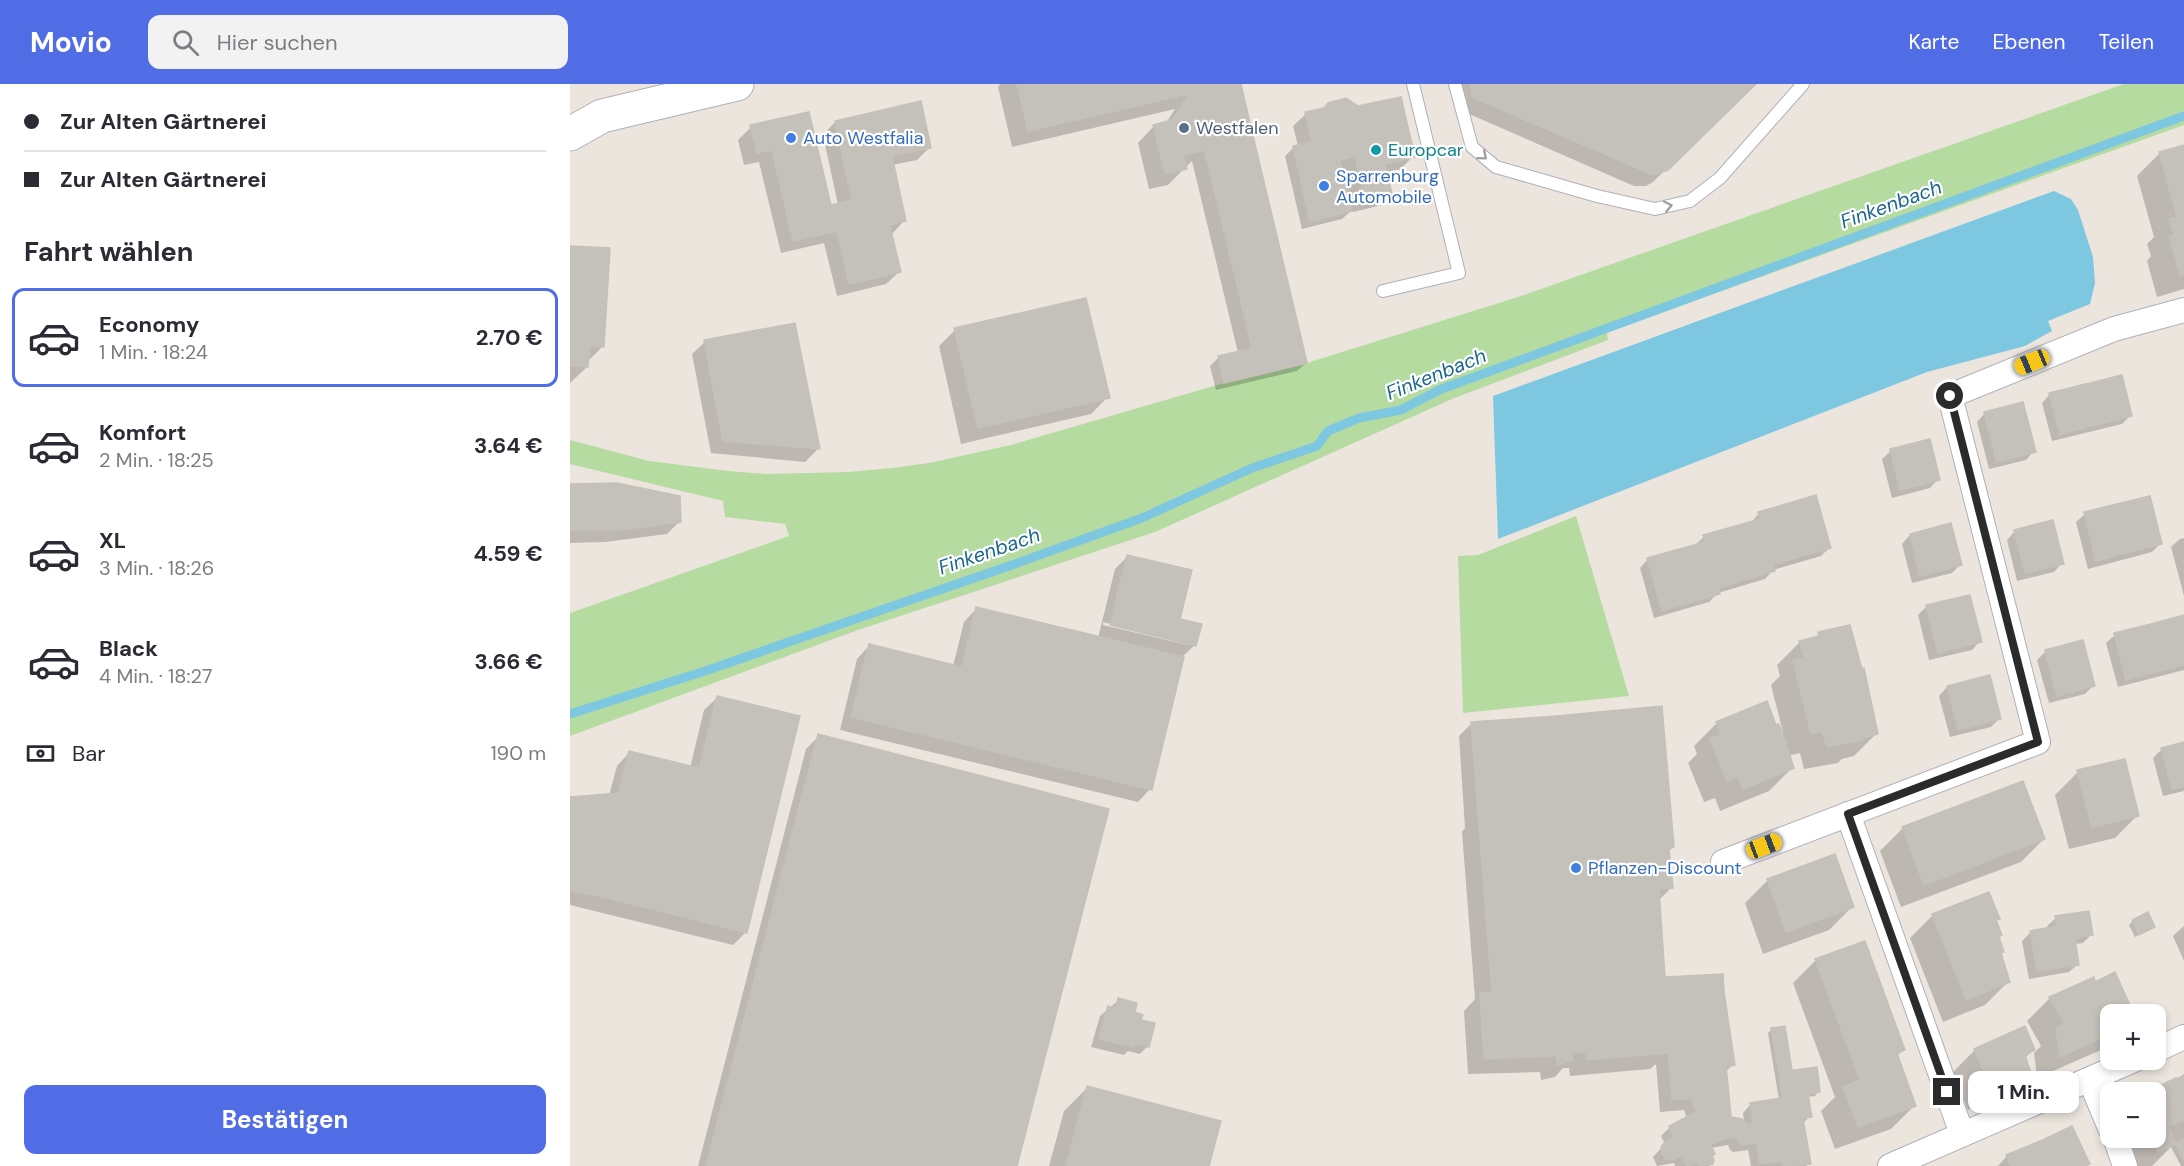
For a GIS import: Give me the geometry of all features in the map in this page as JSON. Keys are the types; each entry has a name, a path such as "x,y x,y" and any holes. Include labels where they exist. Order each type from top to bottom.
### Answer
{"street":[{"path":"570,134 586,116 737,84"},
{"path":"1723,862 2038,742 1950,396 2114,329 2184,310"},
{"path":"1848,814 1962,1134"},
{"path":"2166,1045 2184,1037"},
{"path":"1890,1166 2112,1070"},
{"path":"2090,1080 2100,1104"},
{"path":"2119,1148 2125,1166"}],"lane":[{"path":"1383,291 1459,273 1413,84"},
{"path":"1455,84 1472,147 1496,167 1597,196 1655,208 1689,201 1720,178 1803,84"}],"green space":[{"path":"2124,84 2184,84 2184,125 1607,332 1608,340 1452,399 1155,532 858,630 570,736 570,613 789,536 785,524 725,517 723,501 570,464 570,440 649,461 766,474 849,472 892,468 929,463 1011,445 1224,383 1307,363 1518,297"},
{"path":"1576,516 1629,696 1463,713 1458,556 1478,555"}],"water":[{"path":"2054,191 2071,199 2078,210 2093,257 2095,283 2090,304 2048,321 2052,331 2025,346 1927,372 1498,539 1493,396"}],"building":[{"name":"Westfalen","path":"1017,84 1241,84 1249,119 1200,131 1205,150 1183,155 1187,169 1165,174 1153,125 1175,119 1174,117 1189,94 1028,131"},
{"path":"1471,84 1756,84 1668,170 1653,175 1472,97"},
{"name":"Europcar","path":"1401,97 1415,157 1385,164 1392,194 1365,200 1355,156 1340,160 1334,137 1312,141 1305,112 1324,108 1328,103 1346,98 1358,106"},
{"path":"921,101 931,148 892,156 906,221 890,225 882,193 852,200 835,121"},
{"path":"809,112 837,231 793,241 772,150 757,153 750,125"},
{"path":"1249,119 1301,337 1252,348 1200,131"},
{"name":"Sparrenburg Automobile","path":"1334,137 1352,211 1310,222 1293,146"},
{"path":"2184,145 2184,215 2177,217 2159,152"},
{"path":"882,193 901,272 849,284 831,205"},
{"path":"2184,215 2184,274 2180,275 2169,236 2174,235 2169,219"},
{"path":"570,246 610,248 604,347 590,346 588,367 570,366"},
{"path":"1086,298 1110,398 978,428 954,328"},
{"path":"795,323 820,449 723,441 704,340"},
{"path":"1301,337 1307,363 1224,383 1218,356"},
{"path":"2122,375 2132,416 2096,425 2086,384"},
{"path":"2086,384 2096,425 2060,434 2049,393"},
{"path":"2023,402 2036,452 1997,462 1984,412"},
{"path":"1930,439 1940,480 1900,490 1890,449"},
{"path":"617,483 680,496 681,522 619,530 570,530 570,484"},
{"path":"1816,495 1831,548 1802,556 1786,504"},
{"path":"2150,496 2162,544 2129,552 2117,504"},
{"path":"1786,504 1802,556 1774,564 1758,512"},
{"path":"2117,504 2129,552 2096,561 2084,512"},
{"path":"1760,519 1775,571 1747,579 1732,527"},
{"path":"2053,520 2064,564 2025,573 2014,530"},
{"path":"1951,523 1962,565 1920,576 1910,534"},
{"path":"1732,527 1747,579 1718,588 1703,535"},
{"path":"1705,542 1720,594 1691,602 1676,550"},
{"path":"1676,550 1691,602 1662,611 1647,558"},
{"path":"1127,555 1192,570 1180,619 1202,624 1196,646 1110,625"},
{"path":"1970,595 1982,642 1938,653 1926,605"},
{"path":"976,607 1184,657 1152,790 851,717 869,644 962,667"},
{"path":"2184,615 2184,665 2159,671 2147,625"},
{"path":"1850,625 1862,669 1864,668 1878,734 1862,738 1863,740 1827,747 1822,731 1811,734 1793,661 1804,658 1799,641 1819,636 1818,632"},
{"path":"2147,625 2159,671 2126,680 2114,633"},
{"path":"2083,640 2095,686 2057,696 2045,650"},
{"path":"1990,675 2001,719 1958,730 1947,686"},
{"path":"717,696 800,716 747,933 664,912"},
{"path":"1767,701 1776,725 1780,726 1794,768 1743,789 1738,776 1727,781 1710,738 1721,735 1716,722"},
{"name":"Pflanzen-Discount","path":"1662,706 1674,847 1669,849 1673,888 1659,889 1665,977 1723,974 1724,992 1664,997 1668,1053 1586,1060 1586,1052 1572,1052 1573,1060 1557,1065 1557,1056 1484,1059 1480,993 1492,992 1478,814 1565,807 1557,716"},
{"path":"1557,716 1565,807 1478,814 1471,722"},
{"path":"818,734 935,764 831,1166 706,1166"},
{"path":"2184,742 2184,786 2172,789 2161,748"},
{"path":"629,751 699,768 664,912 594,895"},
{"path":"2125,759 2139,816 2092,827 2077,770"},
{"path":"935,764 1025,787 927,1166 831,1166"},
{"path":"2023,781 2045,839 1924,885 1902,827"},
{"path":"1025,787 1109,809 1017,1166 927,1166"},
{"path":"619,793 594,895 570,890 570,797"},
{"path":"1835,854 1854,907 1786,932 1767,879"},
{"path":"1989,892 2000,919 1996,920 2002,935 1999,937 2004,952 2001,953 2010,982 1966,1000 1932,914"},
{"path":"2089,911 2093,935 2075,938 2079,965 2037,971 2030,931 2057,926 2055,916"},
{"path":"2148,912 2155,927 2139,935 2132,920"},
{"path":"1865,941 1905,1050 1897,1053 1916,1106 1858,1127 1843,1087 1860,1080 1815,959"},
{"path":"2115,972 2129,1004 2100,1004 2100,1039 2060,1057 2056,1029 2064,1023 2049,997 2094,977 2095,982"},
{"path":"1724,992 1735,1065 1726,1067 1729,1095 1672,1100 1664,997"},
{"path":"1118,998 1137,1003 1135,1012 1143,1015 1141,1020 1155,1023 1149,1047 1135,1043 1134,1047 1099,1039 1108,1006 1116,1008"},
{"path":"1785,1026 1792,1070 1779,1072 1771,1028"},
{"path":"2025,1026 2035,1050 2025,1055 2030,1070 1991,1088 1974,1049"},
{"path":"1817,1067 1820,1092 1782,1097 1779,1072"},
{"path":"2184,1075 2184,1120 2180,1122 2166,1090 2166,1083 2176,1078 2176,1080"},
{"path":"1087,1086 1221,1121 1209,1166 1097,1166 1068,1158"},
{"path":"2166,1090 2180,1122 2169,1126 2176,1144 2158,1152 2156,1148 2166,1148"},
{"path":"1808,1094 1812,1117 1803,1118 1811,1164 1783,1166 1782,1161 1760,1164 1750,1103"},
{"path":"1729,1095 1731,1117 1742,1119 1747,1125 1754,1123 1756,1143 1743,1145 1736,1137 1711,1144 1691,1098"},
{"path":"1696,1112 1715,1154 1712,1156 1713,1164 1699,1166 1697,1163 1687,1166 1682,1156 1671,1160 1666,1159 1661,1147 1673,1137 1669,1126"},
{"path":"2072,1126 2090,1164 2051,1166 2040,1141"},
{"path":"2184,1139 2184,1161 2175,1144"},
{"path":"2040,1141 2051,1166 2011,1166 2006,1155"},
{"path":"1068,1158 1097,1166 1066,1166"}],"waterway":[{"name":"Finkenbach","path":"570,714 705,671 1142,518 1252,468 1317,446 1328,431 1359,418 1401,410 1439,390 2184,116"}],"place":[{"name":"Westfalen","path":"1184,128"},
{"name":"Auto Westfalia","path":"791,138"},
{"name":"Europcar","path":"1376,150"},
{"name":"Sparrenburg Automobile","path":"1324,186"},
{"name":"Pflanzen-Discount","path":"1576,868"}],"route":[{"path":"1947,1092 1848,814 2038,742 1950,396"}]}
